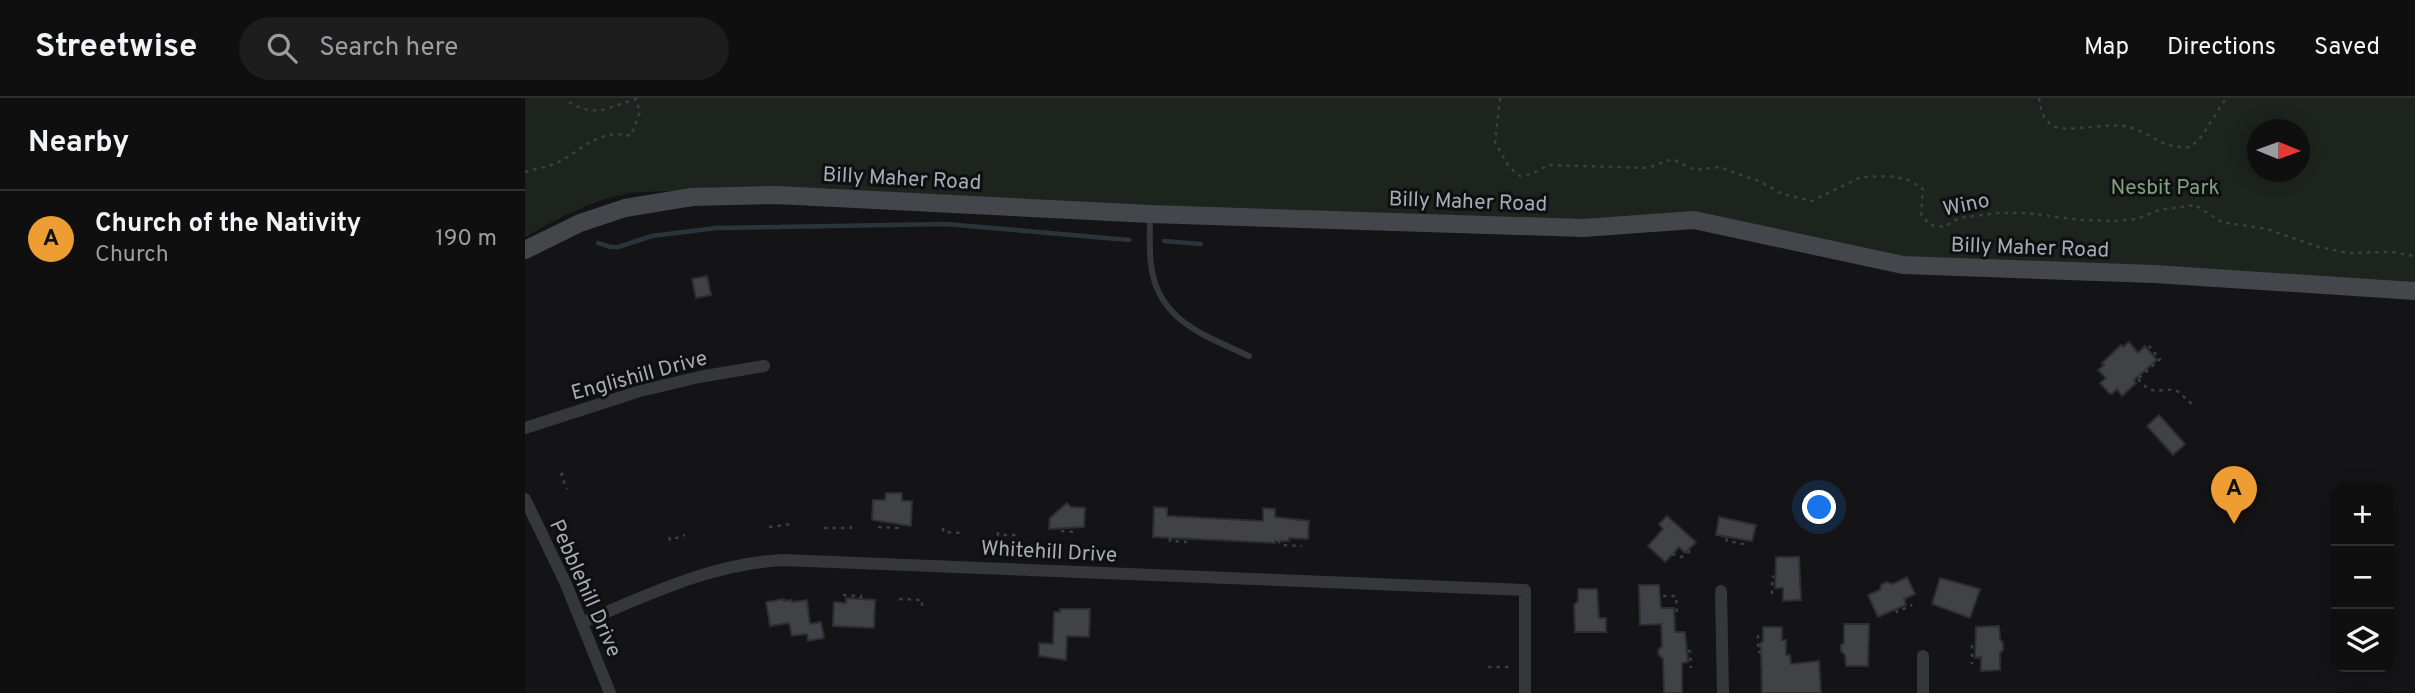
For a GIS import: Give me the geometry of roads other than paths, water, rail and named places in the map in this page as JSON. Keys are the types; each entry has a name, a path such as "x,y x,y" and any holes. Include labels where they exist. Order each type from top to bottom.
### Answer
{"main road":[{"name":"Billy Maher Road","path":"525,250 544,239 602,215 661,201 692,197 819,196 1150,214 1583,228 1694,220 1903,265 2154,274 2415,291"}],"street":[{"name":"Englishill Drive","path":"525,428 640,391 764,366"},
{"name":"Pebblehill Drive","path":"525,499 583,622 610,693"},
{"name":"Whitehill Drive","path":"583,622 700,575 740,565 783,560 1525,590 1525,693"},
{"path":"1721,591 1723,693"},
{"path":"1923,656 1923,693"}],"lane":[{"path":"1150,214 1151,266 1161,299 1187,327 1249,356"}],"waterway":[{"path":"598,243 618,247 652,236 716,228 946,224 1129,240"},
{"path":"1164,241 1201,244"}],"place":[{"name":"Church of the Nativity","path":"2234,524"}],"park label":[{"name":"Nesbit Park","path":"2165,187"}]}
